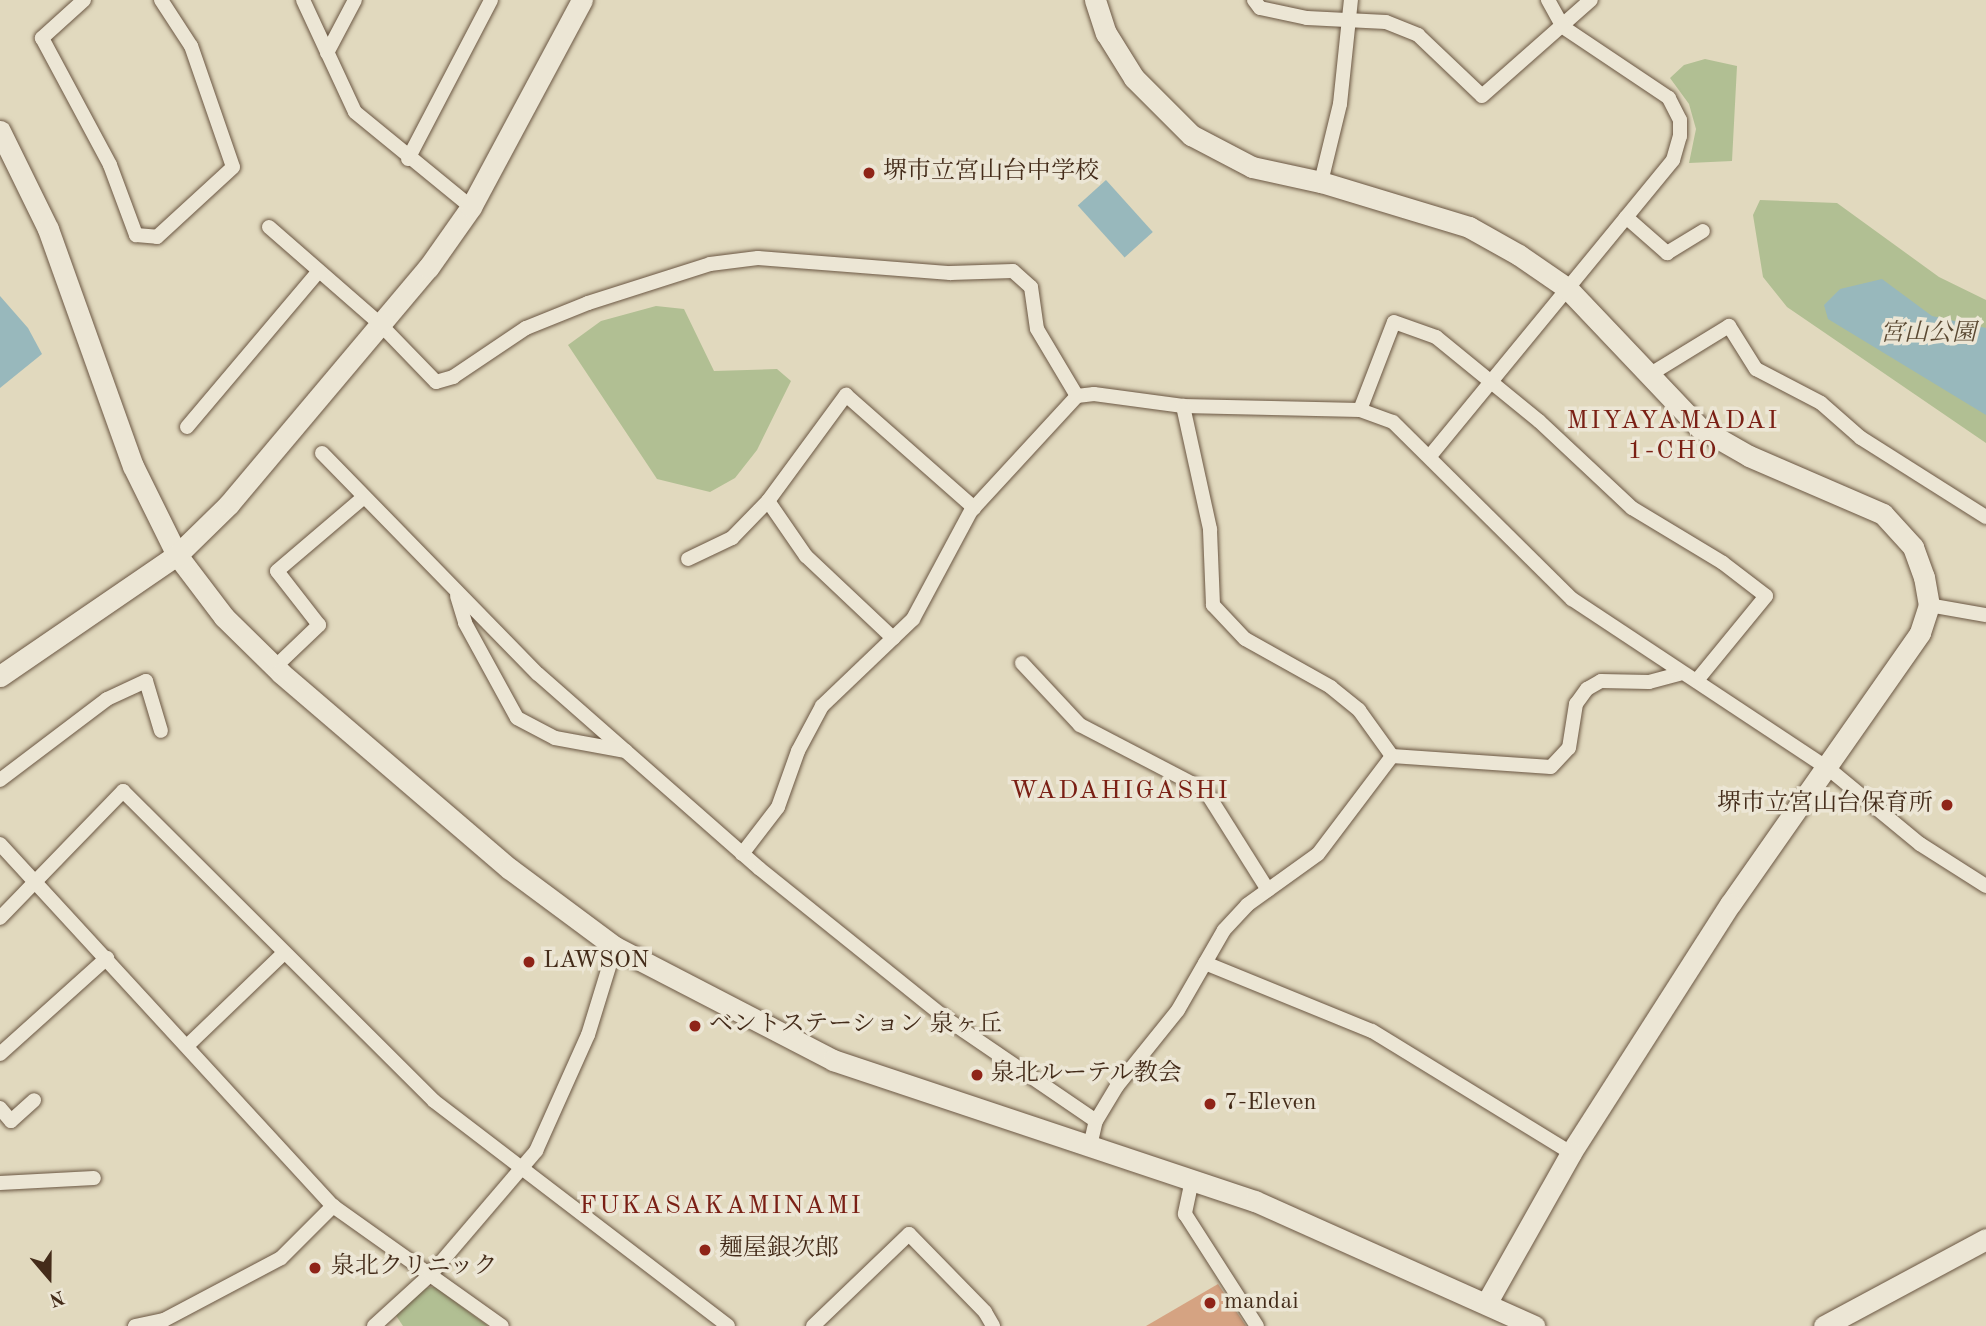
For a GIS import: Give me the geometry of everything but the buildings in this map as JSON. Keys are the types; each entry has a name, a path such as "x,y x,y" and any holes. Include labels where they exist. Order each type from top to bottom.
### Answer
{"street":[{"path":"84,0 42,38 110,165 136,235 157,237 233,167 191,46 161,0"},
{"path":"303,0 355,112 408,159 471,207"},
{"path":"327,53 355,0"},
{"path":"408,159 491,0"},
{"path":"0,676 177,555 229,504 471,207 582,0"},
{"path":"1095,0 1107,33 1134,78 1191,135 1252,167 1321,182 1469,227 1567,288 1700,428 1749,456 1884,514 1913,547 1929,606 1920,633 1829,769 1730,904 1571,1153 1488,1303"},
{"path":"1254,0 1260,8 1349,22 1386,22 1418,35 1482,96 1591,0"},
{"path":"1321,182 1340,104 1351,0"},
{"path":"1430,456 1673,160 1681,120 1669,98 1563,27 1548,0"},
{"path":"0,131 48,229 133,467 177,555 224,617 275,667 510,869 615,947 833,1060 942,1101 1090,1146 1255,1201 1488,1303 1534,1326"},
{"path":"1626,218 1667,253 1703,231"},
{"path":"269,227 379,323 436,383 453,377 526,328 710,264 758,258 950,273 1013,271 1031,287 1037,330 1077,396"},
{"path":"187,427 319,271"},
{"path":"1360,410 1394,322 1436,337 1492,379 1632,508 1723,563 1766,596 1698,679"},
{"path":"1648,375 1730,326 1756,369 1821,403 1861,438 1986,517"},
{"path":"688,559 732,538 768,501 846,395 974,508"},
{"path":"1077,396 1183,406 1360,410 1393,422 1572,599 1679,674 1698,679 1829,769 1920,844 1986,886"},
{"path":"742,854 778,807 822,706 913,618 974,508 1077,396"},
{"path":"1183,406 1210,529 1208,583 1213,605 1245,639 1331,687 1359,710 1392,756"},
{"path":"322,453 457,595 625,751 742,854 948,1020 1096,1121"},
{"path":"275,667 319,625 277,571 364,497"},
{"path":"768,501 806,556 894,638"},
{"path":"457,595 465,623 517,718 555,738 625,751"},
{"path":"1929,606 1986,615"},
{"path":"1023,663 1080,725 1205,790 1268,890"},
{"path":"1392,756 1551,766 1569,748 1576,704 1587,689 1601,681 1649,682 1679,674"},
{"path":"0,780 107,699 146,681 161,731"},
{"path":"1090,1146 1096,1121 1178,1010 1224,930 1268,890 1318,854 1392,756"},
{"path":"0,918 123,790 283,954 434,1101 521,1172 728,1326"},
{"path":"0,844 188,1045 333,1206 502,1326"},
{"path":"374,1326 431,1274 521,1172 561,1102 615,947"},
{"path":"188,1045 283,954"},
{"path":"0,1054 107,958"},
{"path":"1205,963 1372,1031 1571,1153"},
{"path":"0,1108 11,1121 34,1100"},
{"path":"0,1183 94,1178"},
{"path":"1192,1180 1185,1214 1257,1326"},
{"path":"135,1326 164,1320 281,1258 333,1206"},
{"path":"813,1326 909,1234 985,1312 993,1326"},
{"path":"1824,1326 1986,1239"}],"green space":[{"path":"1705,59 1737,66 1732,161 1689,163 1696,129 1689,104 1670,78 1684,65"},
{"name":"宮山公園","path":"1760,200 1837,203 1939,277 1986,300 1986,443 1787,307 1763,277 1753,215"},
{"path":"656,306 684,309 714,371 777,369 791,381 757,450 735,478 710,492 657,479 568,345 601,321"},
{"path":"435,1287 488,1326 403,1326 395,1314 423,1288"}],"water":[{"path":"1106,180 1153,232 1125,257 1078,205"},
{"path":"1882,279 1932,316 1986,328 1986,415 1828,319 1824,305 1840,289"},
{"path":"0,296 28,328 42,354 0,388"}],"place":[{"name":"堺市立宮山台中学校","path":"869,173"},
{"name":"堺市立宮山台保育所","path":"1947,805"},
{"name":"LAWSON","path":"529,962"},
{"name":"ベントステーション 泉ヶ丘","path":"695,1026"},
{"name":"泉北ルーテル教会","path":"977,1075"},
{"name":"7-Eleven","path":"1210,1104"},
{"name":"麺屋銀次郎","path":"705,1250"},
{"name":"泉北クリニック","path":"315,1268"},
{"name":"mandai","path":"1210,1303"}],"district":[{"name":"MIYAYAMADAI 1-CHO","path":"1673,436"},
{"name":"WADAHIGASHI","path":"1120,792"},
{"name":"FUKASAKAMINAMI","path":"721,1207"}]}
